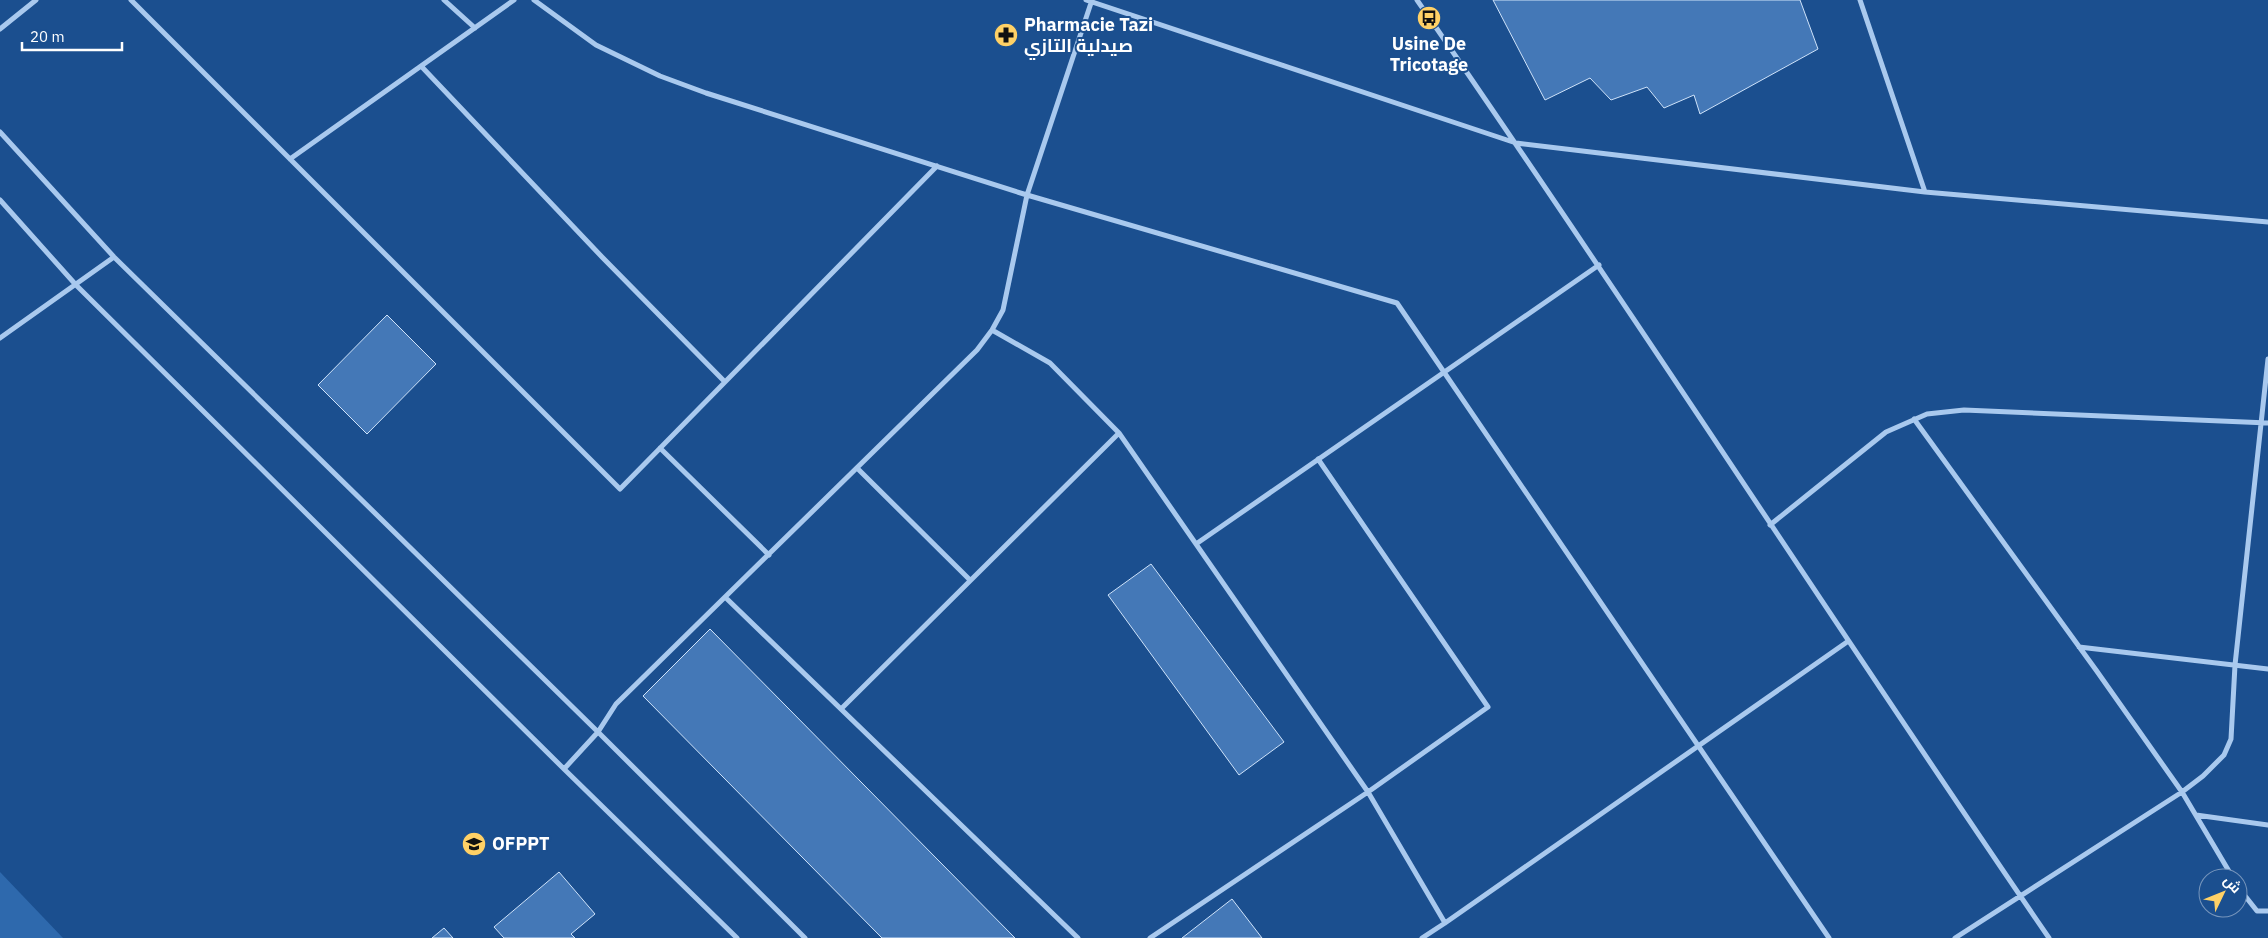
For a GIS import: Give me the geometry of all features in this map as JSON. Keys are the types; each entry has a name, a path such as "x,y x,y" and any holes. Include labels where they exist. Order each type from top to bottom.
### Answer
{"street":[{"path":"0,29 36,0"},
{"path":"131,0 620,489 937,166"},
{"path":"444,0 475,28"},
{"path":"290,159 514,0"},
{"path":"534,0 596,45 660,76 787,120 1027,195 1397,303 1829,938"},
{"path":"1417,0 1516,143 1847,642 2049,938"},
{"path":"1860,0 1925,192"},
{"path":"564,770 598,732 616,704 977,350 992,330 1003,310 1027,195 1090,1 1516,143 1925,192 2268,222"},
{"path":"421,66 602,257 725,382"},
{"path":"0,132 114,257 805,938"},
{"path":"0,200 76,285 564,770 737,938"},
{"path":"0,338 114,257"},
{"path":"1196,544 1598,265"},
{"path":"992,330 1050,363 1119,433 1368,792 1445,922"},
{"path":"1955,938 2182,792 2203,776 2224,755 2231,739 2235,665 2265,423 2268,359"},
{"path":"1770,525 1886,432 1927,414 1964,410 2265,423"},
{"path":"1914,419 2182,792 2227,868"},
{"path":"841,709 1119,433"},
{"path":"660,448 769,555"},
{"path":"1150,938 1368,792 1488,707 1318,459"},
{"path":"857,468 970,580"},
{"path":"725,597 1078,938"},
{"path":"1422,938 1847,642"},
{"path":"2079,647 2268,669"},
{"path":"2196,815 2268,825"},
{"path":"2248,900 2257,911 2268,911"}],"shaded area":[{"path":"0,872 63,938 0,938"}],"building":[{"path":"1493,0 1800,0 1818,49 1700,114 1694,95 1664,108 1647,87 1611,100 1590,78 1545,100"},
{"path":"387,315 436,364 367,434 318,385"},
{"path":"1151,564 1284,742 1239,775 1108,595"},
{"path":"710,629 1015,938 882,938 643,696"},
{"path":"559,872 595,914 571,934 575,938 504,938 494,927"},
{"path":"1232,899 1262,938 1182,938"},
{"path":"444,928 453,938 432,938"}],"place":[{"name":"Usine De Tricotage","path":"1429,18"},
{"name":"Pharmacie Tazi صيدلية التازي","path":"1006,35"},
{"name":"OFPPT","path":"474,844"}]}
